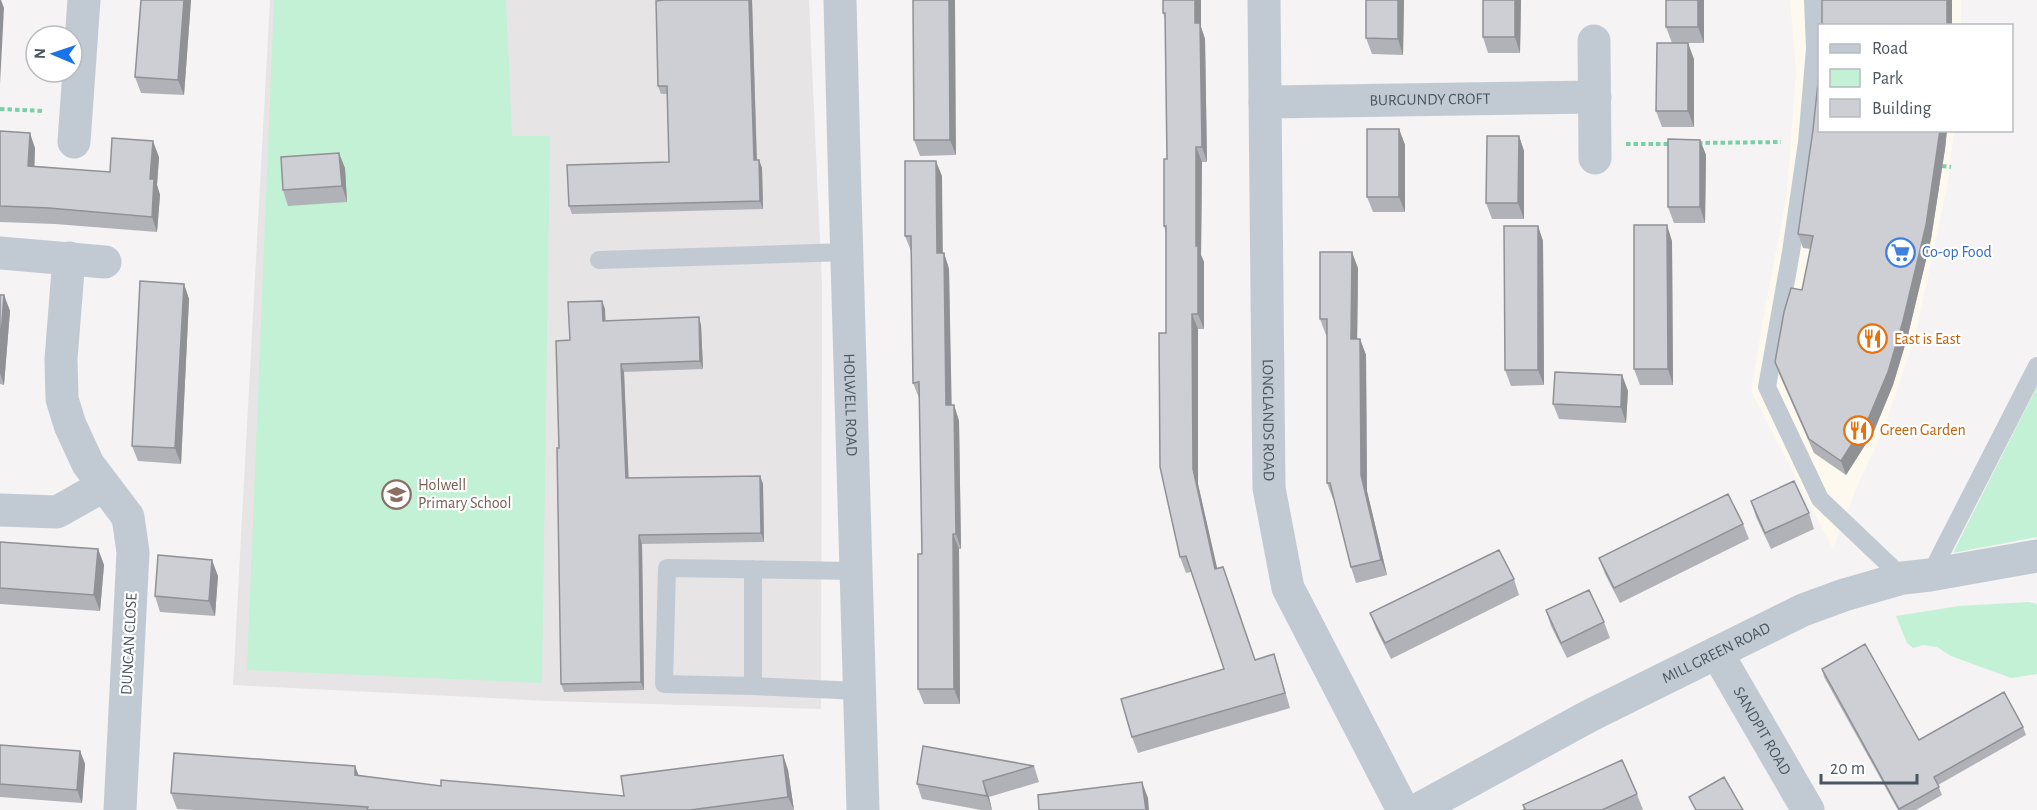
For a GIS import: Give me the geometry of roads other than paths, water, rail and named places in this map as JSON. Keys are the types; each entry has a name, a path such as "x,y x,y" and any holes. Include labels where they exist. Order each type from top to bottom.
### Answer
{"street":[{"path":"75,128 84,0"},
{"name":"HOLWELL ROAD","path":"840,0 863,810"},
{"name":"LONGLANDS ROAD","path":"1264,0 1269,488 1288,588 1403,810"},
{"path":"1594,41 1595,151"},
{"name":"BURGUNDY CROFT","path":"1265,102 1595,97"},
{"path":"0,253 105,262"},
{"name":"DUNCAN CLOSE","path":"69,258 62,359 62,399 70,425 88,464 128,517 133,552 120,810"},
{"path":"0,510 57,512 103,486"},
{"name":"MILL GREEN ROAD","path":"1417,810 1591,715 1803,610 1844,595 1916,577 2037,555"},
{"name":"SANDPIT ROAD","path":"1717,652 1808,810"}],"lane":[{"path":"1813,0 1815,49 1806,142 1791,252 1767,387 1820,499 1916,577 2037,366"},
{"path":"599,260 847,252"},
{"path":"856,571 667,568 664,684 858,691"},
{"path":"753,569 753,686"}],"place":[{"name":"Co-op Food","path":"1901,252"},
{"name":"East is East","path":"1873,339"},
{"name":"Green Garden","path":"1859,430"},
{"name":"Holwell Primary School","path":"397,494"}]}
